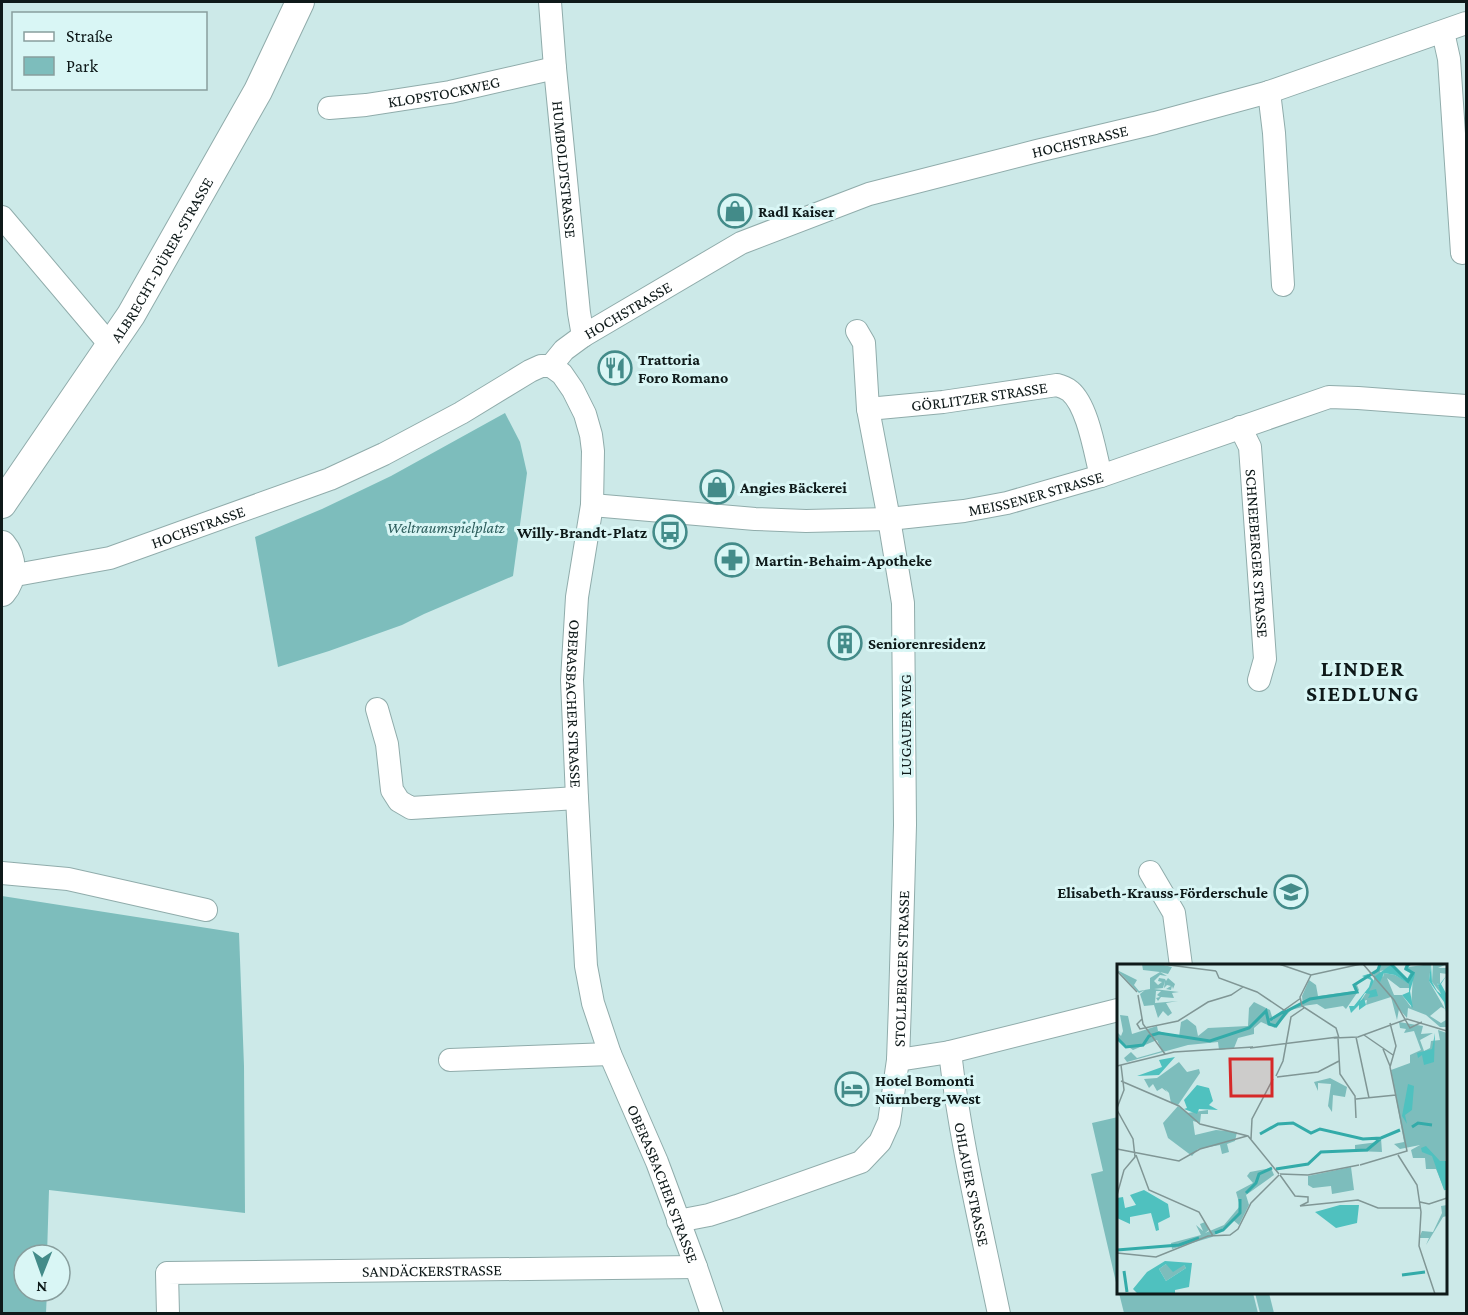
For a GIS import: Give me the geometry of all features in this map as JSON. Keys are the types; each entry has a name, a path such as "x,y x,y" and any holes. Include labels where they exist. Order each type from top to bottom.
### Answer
{"street":[{"name":"ALBRECHT-DÜRER-STRASSE","path":"2,504 132,315 258,91 300,2"},
{"name":"HUMBOLDTSTRASSE","path":"550,2 583,336"},
{"name":"HOCHSTRASSE","path":"6,584 110,558 330,479 384,454 461,413 530,370 550,366 564,350 583,336 741,243 869,194 1155,123 1269,92 1467,23"},
{"path":"1443,32 1449,59 1462,253"},
{"name":"KLOPSTOCKWEG","path":"329,108 366,105 450,92 555,68"},
{"path":"1269,92 1274,133 1283,285"},
{"path":"2,217 111,346"},
{"name":"LUGAUER WEG","path":"857,331 864,343 868,409 903,603 905,825"},
{"name":"OBERASBACHER STRASSE","path":"550,366 562,374 573,390 585,414 593,451 592,505 577,597 572,680 586,966 593,1003 610,1054 657,1162 712,1314"},
{"name":"GÖRLITZER STRASSE","path":"868,409 943,402 1057,385 1069,389 1085,413 1101,476"},
{"name":"MEISSENER STRASSE","path":"592,505 755,519 806,521 889,519 964,512 1007,503 1101,476 1329,397 1467,406"},
{"name":"SCHNEEBERGER STRASSE","path":"1240,427 1250,447 1265,659 1259,681"},
{"path":"2,545 9,557 11,567 6,584"},
{"path":"377,709 387,744 392,790 399,801 411,808 577,798"},
{"name":"STOLLBERGER STRASSE","path":"678,1221 709,1215 737,1206 861,1162 880,1142 889,1122 898,1060 905,825"},
{"path":"1150,872 1174,913 1181,964"},
{"path":"2,873 68,879 206,910"},
{"path":"898,1060 950,1052 1117,1010"},
{"name":"OHLAUER STRASSE","path":"950,1052 967,1160 999,1314"},
{"path":"450,1060 610,1054"},
{"name":"SANDÄCKERSTRASSE","path":"168,1314 167,1274 696,1267"}],"green space":[{"name":"Weltraumspielplatz","path":"505,413 520,442 527,473 513,576 402,625 278,667 255,537 322,509 391,476"},
{"path":"2,896 239,933 244,1066 245,1213 49,1190 47,1243 12,1243 12,1303 46,1303 46,1313 2,1313"},
{"path":"1117,1117 1117,1287 1091,1174 1103,1171 1092,1123"},
{"path":"1119,1294 1253,1294 1258,1313 1124,1313"},
{"path":"1255,1294 1269,1294 1274,1313 1260,1313"}],"place":[{"name":"Radl Kaiser","path":"735,211"},
{"name":"Trattoria Foro Romano","path":"615,368"},
{"name":"Angies Bäckerei","path":"717,487"},
{"name":"Willy-Brandt-Platz","path":"670,532"},
{"name":"Martin-Behaim-Apotheke","path":"732,560"},
{"name":"Seniorenresidenz","path":"845,643"},
{"name":"Elisabeth-Krauss-Förderschule","path":"1291,892"},
{"name":"Hotel Bomonti Nürnberg-West","path":"852,1089"}],"district":[{"name":"LINDER SIEDLUNG","path":"1363,680"}]}
